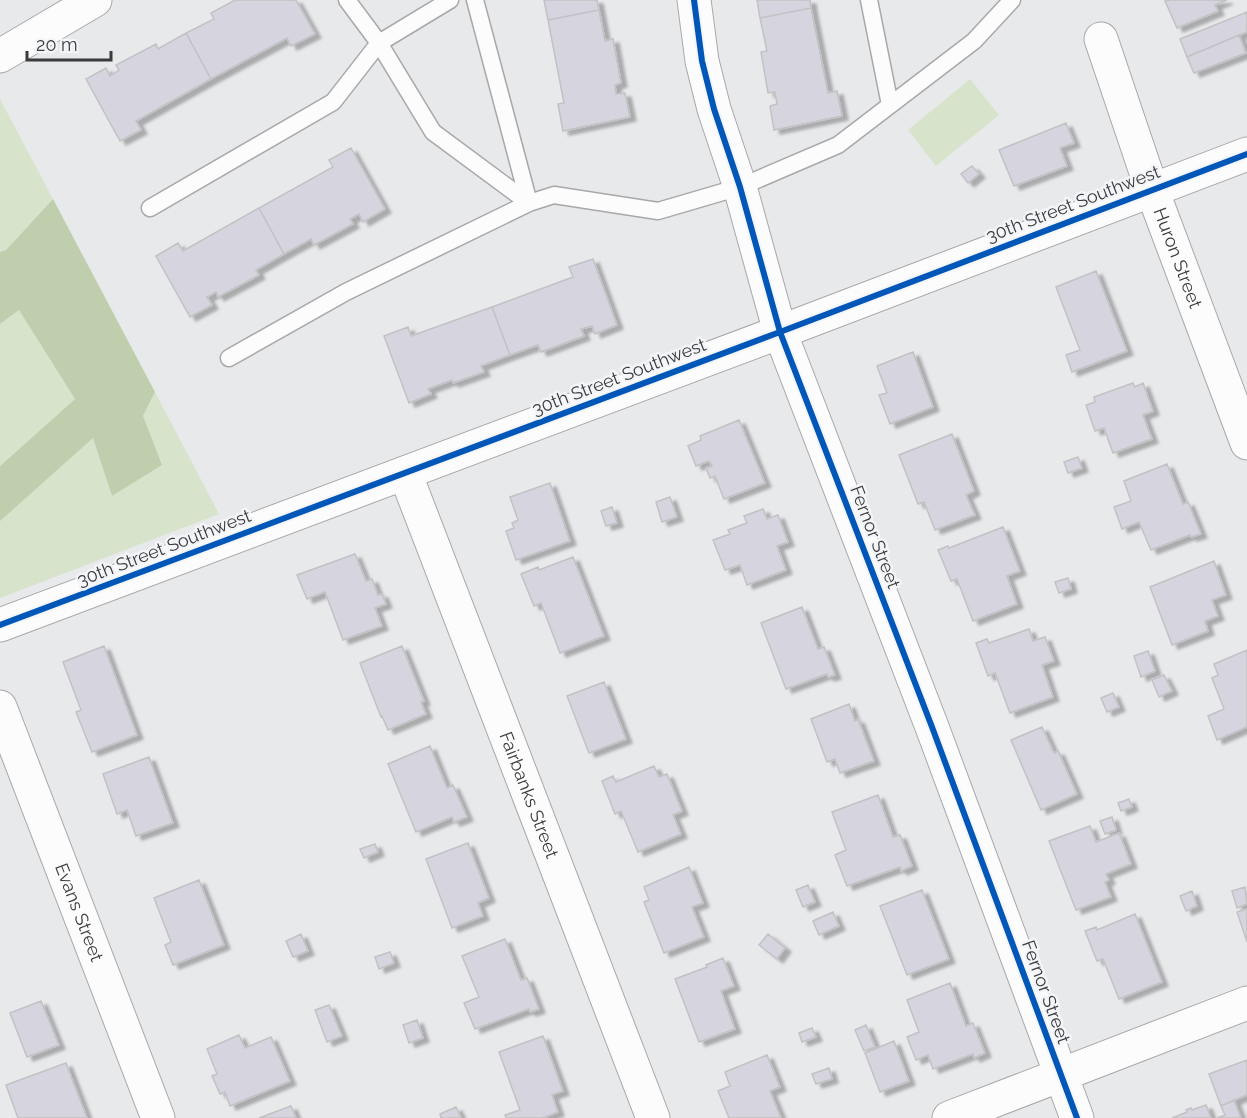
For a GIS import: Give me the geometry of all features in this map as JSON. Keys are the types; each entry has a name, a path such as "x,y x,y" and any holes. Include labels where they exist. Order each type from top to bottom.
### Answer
{"street":[{"path":"0,56 95,0"},
{"name":"Fernor Street","path":"694,0 702,61 714,109 740,187 780,332 932,727 1077,1118"},
{"name":"Huron Street","path":"1101,39 1152,190 1247,443"},
{"name":"30th Street Southwest","path":"0,625 1247,154"},
{"name":"Fairbanks Street","path":"405,473 653,1118"},
{"name":"Evans Street","path":"0,707 158,1118"},
{"path":"949,1118 1247,1003"}],"lane":[{"path":"347,0 379,43 433,132 529,203"},
{"path":"150,208 333,102 379,43 450,0"},
{"path":"475,0 529,203"},
{"path":"869,0 890,105"},
{"path":"229,358 346,292 529,203 554,195 657,211 740,187 837,145 974,41 1012,0"}],"green space":[{"path":"970,79 999,115 936,166 908,130"},
{"path":"0,99 53,199 6,250 0,252"},
{"path":"53,199 155,392 143,416 162,465 112,496 93,438 0,521 0,466 75,399 19,310 0,324 0,252 6,250"},
{"path":"19,309 75,399 0,466 0,324"},
{"path":"155,392 219,514 0,598 0,520 93,437 112,496 143,416"}],"building":[{"path":"235,0 296,0 315,34 291,46 287,38 211,79 186,33 214,19 211,13"},
{"path":"544,0 597,0 599,10 548,20"},
{"path":"757,0 810,0 811,8 760,18"},
{"path":"1227,0 1215,5 1218,11 1177,28 1165,1"},
{"path":"811,8 828,93 837,91 842,116 774,130 770,106 777,104 775,92 768,93 761,52 767,51 760,18"},
{"path":"599,10 605,41 613,39 621,83 615,85 616,94 625,93 630,117 563,131 558,104 564,103 548,20"},
{"path":"1247,12 1247,32 1187,57 1180,39"},
{"path":"186,33 211,79 136,121 141,130 120,141 86,79 106,68 110,76 119,70 116,65 156,44 158,49"},
{"path":"1239,35 1246,53 1194,73 1187,57"},
{"path":"1066,123 1074,143 1060,148 1067,166 1014,186 999,150"},
{"path":"351,148 385,209 363,222 359,214 350,219 353,224 314,245 311,239 284,254 259,208 333,167 329,160"},
{"path":"972,166 979,174 968,183 961,174"},
{"path":"259,208 284,254 256,270 259,275 218,297 216,292 207,297 212,305 190,317 156,256 178,243 183,251"},
{"path":"593,259 617,325 595,334 592,326 581,329 584,336 541,352 538,345 510,355 492,307 573,277 569,267"},
{"path":"1096,271 1127,351 1072,372 1066,355 1080,350 1056,287"},
{"path":"492,307 510,355 481,366 484,372 428,389 431,394 409,403 384,336 408,327 411,336"},
{"path":"913,352 933,407 890,424 879,395 887,393 877,366"},
{"path":"1133,383 1135,387 1143,383 1153,411 1143,415 1152,439 1113,453 1104,428 1095,431 1086,405 1095,402 1094,397"},
{"path":"739,420 765,483 724,499 715,476 710,478 706,468 712,466 709,461 696,466 688,446 701,440 700,436"},
{"path":"952,434 974,491 966,495 975,515 935,530 924,502 918,504 899,455"},
{"path":"1078,457 1082,468 1068,473 1064,462"},
{"path":"1167,464 1183,504 1188,502 1201,534 1191,537 1190,535 1151,550 1139,522 1122,529 1114,507 1131,501 1124,481"},
{"path":"550,483 570,541 516,560 506,531 514,528 512,523 518,520 510,497"},
{"path":"670,497 677,517 662,522 656,502"},
{"path":"612,507 617,523 606,526 601,511"},
{"path":"763,509 767,519 778,515 788,542 777,546 786,570 747,585 740,565 725,570 713,540 730,534 728,530 747,523 744,516"},
{"path":"1003,527 1020,571 1007,576 1017,604 973,621 957,579 951,581 938,550"},
{"path":"355,554 366,581 372,579 378,595 382,594 386,604 375,608 382,626 343,640 325,592 307,599 297,575"},
{"path":"573,557 604,636 560,653 541,603 534,606 521,574"},
{"path":"1214,561 1226,595 1212,600 1218,616 1205,621 1208,631 1172,645 1150,587"},
{"path":"1068,578 1071,589 1059,593 1055,582"},
{"path":"802,607 818,649 824,647 835,675 828,677 827,674 786,689 761,623"},
{"path":"1029,629 1033,641 1045,637 1054,661 1042,665 1053,697 1010,713 995,673 988,676 976,643 987,639 989,643"},
{"path":"104,646 137,735 92,752 76,712 81,710 63,662"},
{"path":"402,646 424,701 421,702 426,714 388,730 360,663"},
{"path":"1247,650 1247,727 1217,740 1208,716 1224,709 1212,678 1218,675 1214,664"},
{"path":"1148,651 1155,671 1141,677 1134,656"},
{"path":"1164,675 1172,691 1159,697 1152,680"},
{"path":"604,682 626,739 589,753 567,696"},
{"path":"1113,693 1119,707 1107,712 1101,698"},
{"path":"849,704 855,721 858,719 874,761 840,773 835,759 827,762 811,719"},
{"path":"1042,727 1054,753 1058,751 1077,794 1041,810 1011,740"},
{"path":"430,746 447,788 453,785 467,817 454,822 452,817 416,832 388,764"},
{"path":"149,757 173,823 136,836 127,810 117,814 103,774"},
{"path":"654,766 659,777 667,774 682,811 673,815 681,834 638,852 621,811 615,814 602,781 613,776 616,782"},
{"path":"878,795 893,837 900,835 912,866 901,871 900,867 847,886 835,855 846,850 832,812"},
{"path":"1129,799 1132,807 1121,811 1118,803"},
{"path":"1112,817 1116,830 1105,834 1100,821"},
{"path":"1090,826 1096,842 1119,833 1131,864 1106,874 1109,880 1105,882 1111,897 1076,910 1049,841"},
{"path":"468,843 489,898 478,903 483,916 452,928 426,859"},
{"path":"375,844 378,852 364,858 360,849"},
{"path":"689,867 703,903 692,907 704,937 664,953 644,902 649,900 644,887"},
{"path":"199,880 224,945 173,965 165,945 171,942 154,898"},
{"path":"808,885 815,902 803,907 796,890"},
{"path":"1245,887 1247,904 1237,908 1232,891"},
{"path":"922,890 949,959 907,975 880,906"},
{"path":"1192,891 1197,906 1186,911 1180,896"},
{"path":"1247,909 1247,942 1237,912"},
{"path":"833,912 839,926 819,935 813,921"},
{"path":"1135,914 1162,982 1119,999 1103,959 1097,961 1085,931 1096,927 1097,930"},
{"path":"301,934 308,951 293,957 286,941"},
{"path":"768,934 785,948 777,959 759,945"},
{"path":"505,939 521,980 527,978 539,1009 530,1012 529,1009 475,1029 464,1003 479,997 462,956"},
{"path":"390,952 394,963 379,969 375,957"},
{"path":"723,958 734,986 721,991 735,1029 699,1042 675,979 707,967 706,965"},
{"path":"950,983 966,1026 973,1023 985,1053 974,1058 973,1054 933,1069 928,1055 916,1060 907,1037 919,1032 907,1000"},
{"path":"41,1001 59,1045 27,1057 10,1013"},
{"path":"329,1005 342,1036 327,1042 315,1010"},
{"path":"417,1020 423,1038 409,1043 403,1025"},
{"path":"866,1025 875,1047 864,1051 855,1030"},
{"path":"812,1028 816,1037 802,1042 799,1033"},
{"path":"239,1035 245,1048 271,1037 290,1081 230,1106 225,1092 220,1094 212,1076 217,1074 207,1049"},
{"path":"543,1036 563,1091 552,1095 558,1112 543,1118 506,1118 505,1115 520,1110 499,1052"},
{"path":"894,1041 909,1081 880,1092 865,1053"},
{"path":"767,1055 780,1087 770,1091 781,1118 729,1118 718,1091 730,1086 725,1072"},
{"path":"1247,1060 1247,1095 1221,1106 1209,1074"},
{"path":"66,1063 87,1118 18,1118 6,1085"},
{"path":"829,1068 832,1079 816,1084 812,1074"},
{"path":"1234,1100 1241,1118 1217,1118 1225,1115 1221,1106"},
{"path":"1206,1105 1211,1118 1172,1118 1191,1108 1192,1110"},
{"path":"291,1106 296,1118 259,1118"},
{"path":"456,1107 461,1118 441,1118 440,1114"}],"cycle path":[{"path":"694,0 702,61 714,109 740,187 780,332 932,727 1077,1118"},
{"path":"0,625 1247,154"}]}
